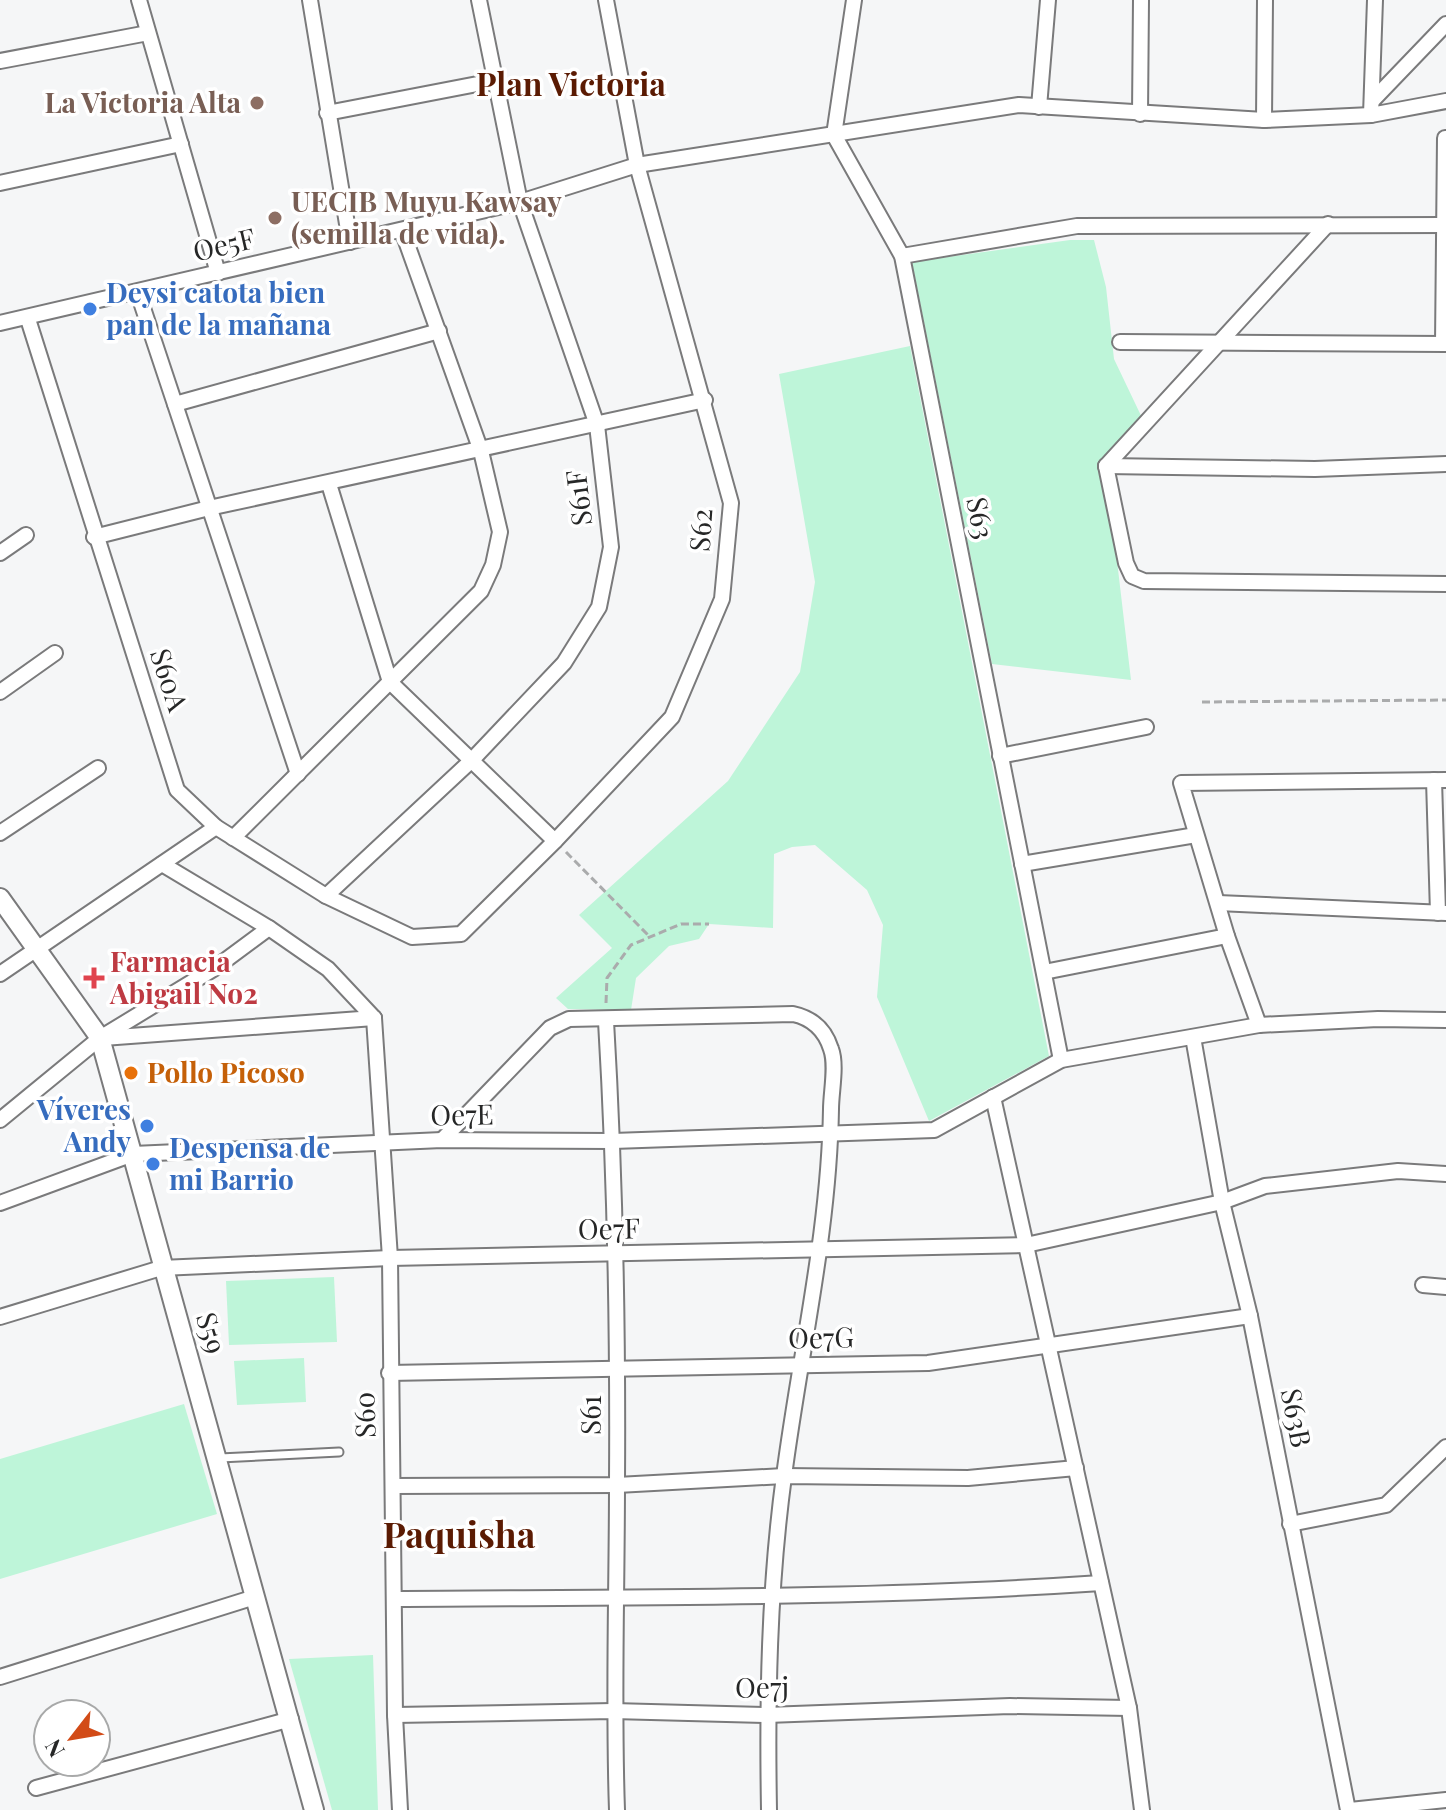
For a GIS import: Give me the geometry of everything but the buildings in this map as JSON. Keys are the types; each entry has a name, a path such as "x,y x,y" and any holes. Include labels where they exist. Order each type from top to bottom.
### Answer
{"street":[{"path":"139,0 218,273"},
{"path":"310,0 350,242"},
{"name":"S61F","path":"326,896 472,760 564,663 599,607 611,547 597,425 520,202 479,0"},
{"name":"S62","path":"412,937 461,934 555,841 672,717 722,599 731,503 705,400 637,165 606,0"},
{"path":"834,135 854,0"},
{"path":"1039,107 1048,0"},
{"path":"1140,114 1141,0"},
{"path":"1264,120 1265,0"},
{"path":"1372,108 1375,0"},
{"path":"1372,108 1446,24"},
{"path":"0,61 148,33"},
{"path":"327,113 493,81"},
{"name":"Oe5F","path":"0,323 28,319 520,202 637,165 1019,105 1264,120 1446,101"},
{"name":"S63","path":"834,135 902,256 1061,1060"},
{"path":"1120,342 1444,344 1445,138"},
{"path":"0,183 181,144"},
{"path":"1106,466 1328,224"},
{"path":"902,256 1077,226 1445,225"},
{"path":"233,838 481,591 493,565 500,532 481,451 402,230"},
{"path":"138,293 298,774"},
{"name":"S60A","path":"28,319 94,537 177,790 216,827 233,838 326,896 412,937"},
{"path":"175,404 439,331"},
{"path":"94,537 209,508 705,400"},
{"path":"1106,466 1315,469 1446,464"},
{"path":"1106,466 1126,563 1132,576 1144,581 1446,584"},
{"path":"329,484 390,682 555,841"},
{"path":"0,553 26,535"},
{"path":"0,692 55,653"},
{"path":"1000,756 1146,727"},
{"path":"0,833 98,768"},
{"path":"1218,903 1442,913 1440,780 1181,783 1227,936 1259,1025"},
{"path":"0,974 216,827"},
{"path":"1022,864 1196,835"},
{"path":"162,864 269,928 328,969 374,1018"},
{"name":"S59","path":"0,898 100,1038 161,1268 291,1719 314,1810"},
{"path":"0,1120 100,1038 215,968 269,928"},
{"path":"1044,972 1227,936"},
{"path":"442,1140 550,1028 569,1019 606,1021 793,1014 807,1017 820,1028 832,1050 831,1132 821,1248 784,1476 773,1598 767,1715 769,1810"},
{"path":"100,1038 374,1018"},
{"name":"S60","path":"374,1018 390,1258 395,1715 400,1810"},
{"path":"1142,1810 1129,1708 993,1097 1061,1060 1259,1025 1378,1019 1446,1020"},
{"name":"S61","path":"606,1021 613,1141 617,1370 613,1711 617,1810"},
{"name":"S63B","path":"1193,1037 1222,1202 1250,1316 1349,1810"},
{"name":"Oe7E","path":"0,1203 133,1154 442,1140 613,1141 831,1132 918,1133 934,1130 993,1097"},
{"name":"Oe7F","path":"0,1317 161,1268 390,1258 615,1256 821,1248 1026,1245 1222,1202 1265,1186 1398,1171 1446,1174"},
{"path":"1423,1285 1446,1287"},
{"name":"Oe7G","path":"389,1373 928,1363 1048,1343 1250,1316"},
{"path":"1290,1524 1386,1505 1446,1447"},
{"path":"393,1486 617,1485 784,1476 968,1478 1076,1468"},
{"path":"395,1599 773,1598 972,1592 1101,1583"},
{"path":"0,1677 255,1597"},
{"name":"Oe7j","path":"395,1715 613,1711 767,1715 1010,1706 1129,1708"},
{"path":"36,1788 291,1719"},
{"path":"1349,1810 1446,1800"}],"lane":[{"path":"217,1459 339,1452"}],"path":[{"path":"1202,702 1446,700"},
{"path":"555,841 649,936"},
{"path":"606,1021 607,978 631,945 681,924 709,924"}],"green space":[{"path":"1070,240 1094,240 1106,287 1114,359 1145,424 1106,467 1131,680 992,664 912,262"},
{"path":"910,346 1049,1056 929,1121 877,997 883,925 867,890 815,845 792,847 774,854 773,928 709,924 699,939 669,946 636,978 631,1010 568,1009 556,998 612,948 579,915 728,781 800,672 815,582 779,374"},
{"path":"334,1277 337,1342 229,1345 226,1281"},
{"path":"304,1358 306,1402 237,1405 234,1361"},
{"path":"184,1404 217,1514 0,1579 0,1459"},
{"path":"373,1655 378,1810 332,1810 289,1659"}],"place":[{"name":"La Victoria Alta","path":"257,103"},
{"name":"UECIB Muyu Kawsay (semilla de vida).","path":"275,218"},
{"name":"Deysi catota bien pan de la mañana","path":"90,309"},
{"name":"Farmacia Abigail No2","path":"94,978"},
{"name":"Pollo Picoso","path":"131,1073"},
{"name":"Víveres Andy","path":"147,1126"},
{"name":"Despensa de mi Barrio","path":"153,1164"}],"district":[{"name":"Plan Victoria","path":"571,85"},
{"name":"Paquisha","path":"459,1535"}]}
